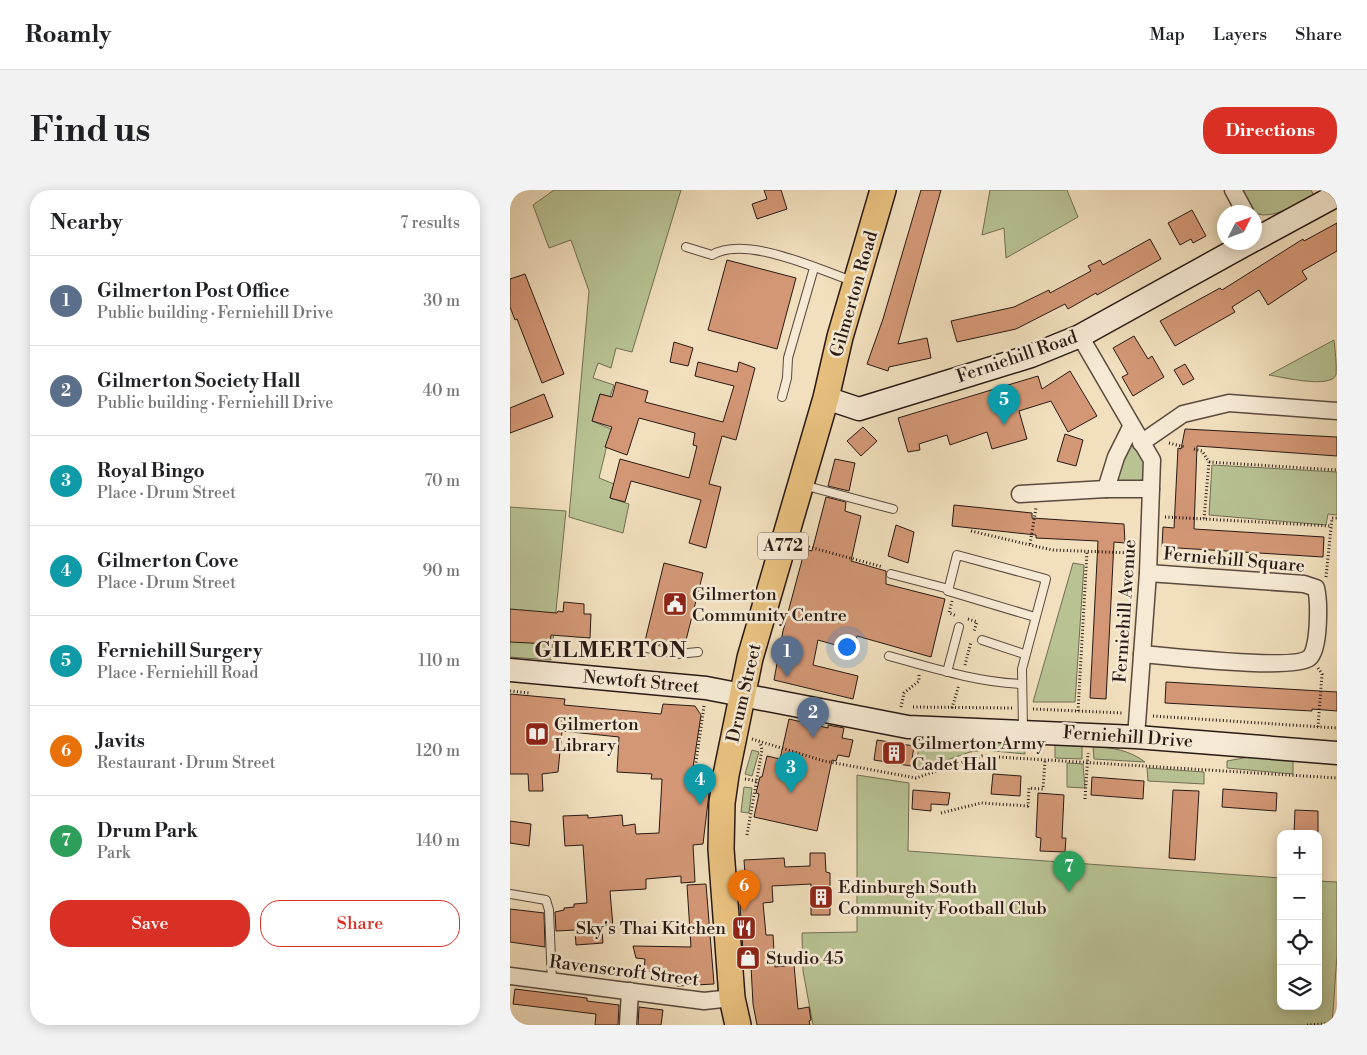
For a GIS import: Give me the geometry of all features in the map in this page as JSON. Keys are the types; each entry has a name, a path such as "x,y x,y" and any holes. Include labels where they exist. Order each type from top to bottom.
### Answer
{"main road":[{"name":"Gilmerton Road","path":"826,398 840,337 883,190"},
{"name":"Ferniehill Road","path":"1262,234 1337,195"},
{"name":"Ferniehill Road","path":"826,398 859,409 1031,356 1080,336 1233,250"},
{"name":"Drum Street","path":"738,1025 732,998 721,843 722,804 726,775 750,658 769,582 785,540 826,398"},
{"name":"Newtoft Street","path":"510,670 706,688 742,695"},
{"name":"Ferniehill Drive","path":"742,695 908,726 1136,737 1337,753"}],"street":[{"path":"1233,190 1241,205"},
{"name":"Ferniehill Avenue","path":"1080,336 1131,427 1152,460 1148,573 1136,737"},
{"path":"1141,443 1183,414 1229,403 1337,410"},
{"path":"1106,489 1116,457 1131,427"},
{"path":"1020,494 1106,489 1150,489"},
{"name":"Ferniehill Square","path":"1148,573 1304,584 1316,588 1318,598 1316,640 1311,657"},
{"path":"1142,654 1248,662 1300,663 1311,657"},
{"name":"Ravenscroft Street","path":"510,976 704,1001 732,998"},
{"path":"628,1025 630,991"}],"lane":[{"path":"686,247 712,255 719,251 744,247 856,282"},
{"path":"782,397 787,378 788,358 814,268"},
{"path":"801,484 893,508"},
{"path":"949,589 957,555 1046,579 1024,654 1022,684 1023,731"},
{"path":"891,574 949,589 948,591 1035,616"},
{"path":"947,672 959,627"},
{"path":"982,640 1024,654"},
{"path":"642,648 677,654 698,652"},
{"path":"889,656 996,683 1022,684"},
{"path":"510,894 546,900 549,910 552,982"}],"path":[{"path":"1194,449 1202,451 1210,462 1204,519"},
{"path":"1210,462 1337,470"},
{"path":"1030,544 1040,494"},
{"path":"1151,517 1331,526"},
{"path":"1316,588 1326,576 1332,518 1337,518"},
{"path":"971,531 1052,550 1149,554"},
{"path":"785,540 893,569 891,574"},
{"path":"1085,799 1089,761 1085,734 1078,711 1087,552"},
{"path":"1311,657 1322,674 1318,727"},
{"path":"897,724 904,693 919,681 920,664"},
{"path":"706,688 695,769 726,775"},
{"path":"1138,714 1337,728"},
{"path":"734,732 760,742 824,761 916,778 982,756 1089,761 1337,778"},
{"path":"747,834 762,750 760,742"},
{"path":"941,813 981,803 1028,806 1030,788 1043,789 1045,760"},
{"path":"1307,1025 1337,1023"}],"green space":[{"path":"554,190 681,190 632,352 616,348 611,368 598,363 593,378 614,385 610,397 600,394 592,421 611,429 599,478 614,484 610,498 629,504 623,533 569,517 589,291 571,240 549,248 533,205"},
{"path":"990,190 1067,190 1078,217 1006,258 1004,228 982,235"},
{"path":"1239,190 1311,190 1314,196 1281,212 1272,214 1262,215 1262,205 1245,204"},
{"path":"1334,340 1336,375 1332,379 1316,382 1269,375"},
{"path":"1138,442 1148,457 1145,476 1137,486 1117,482 1117,476 1128,444"},
{"path":"1212,465 1337,472 1337,515 1328,514 1326,525 1209,515"},
{"path":"510,507 566,511 551,660 510,657"},
{"path":"1073,563 1084,565 1075,702 1033,702"},
{"path":"920,736 1024,740 1025,754 984,750 970,752 916,771"},
{"path":"1055,740 1082,741 1082,759 1055,758"},
{"path":"1093,746 1120,750 1145,762 1094,759"},
{"path":"752,750 759,752 752,776 745,774"},
{"path":"1254,756 1293,760 1293,774 1227,768 1227,761"},
{"path":"1067,763 1083,764 1085,788 1067,787"},
{"path":"1147,768 1204,772 1204,784 1148,781"},
{"path":"857,775 909,783 908,851 1277,878 1277,1010 1322,1010 1322,881 1337,882 1337,955 1332,1025 813,1025 803,971 802,933 857,932"},
{"path":"744,787 752,788 749,813 741,812"}],"building":[{"path":"764,190 781,190 787,209 757,219 752,204 767,199"},
{"path":"921,190 941,190 898,344 927,338 931,358 889,367 888,371 867,364 883,319"},
{"path":"1192,210 1206,236 1193,243 1191,239 1180,245 1168,223"},
{"path":"1337,223 1337,251 1302,271 1307,279 1268,305 1259,290 1232,307 1235,312 1175,346 1160,321 1220,288 1222,290 1303,239 1304,241"},
{"path":"1150,239 1161,259 1097,295 1096,293 1068,309 1065,304 1016,329 957,342 951,321 1014,307 1049,290 1050,293 1091,271 1088,266 1100,260 1103,265"},
{"path":"727,260 796,278 777,349 708,330"},
{"path":"525,274 564,374 542,383 517,319 515,320 510,307 510,279"},
{"path":"1134,336 1148,359 1152,356 1164,377 1133,396 1122,377 1128,374 1113,348"},
{"path":"674,342 693,348 688,366 670,362"},
{"path":"698,362 737,372 739,362 755,368 736,440 722,436 709,484 721,487 706,548 689,543 701,500 631,481 625,502 610,498 620,459 689,478 697,446 693,445 695,433 639,418 627,455 605,447 612,427 592,421 600,394 612,397 616,382 648,391 645,402 723,422 734,386 695,376"},
{"path":"1185,364 1194,379 1183,385 1174,370"},
{"path":"1070,371 1097,416 1068,432 1051,401 1019,411 1027,439 992,449 987,432 950,445 947,435 919,444 920,450 908,452 898,418 1038,376 1042,389"},
{"path":"544,394 553,417 510,433 510,408"},
{"path":"863,427 877,441 861,456 847,441"},
{"path":"1185,429 1337,437 1337,456 1197,446 1194,529 1324,537 1323,557 1162,547 1163,527 1174,528 1178,448 1181,449"},
{"path":"1065,434 1083,440 1076,466 1057,461"},
{"path":"835,459 855,463 849,491 828,486"},
{"path":"826,497 846,502 845,511 861,516 851,561 886,571 886,584 945,599 931,657 857,636 853,650 818,640 813,665 858,676 853,699 774,680 783,631 805,549 812,551"},
{"path":"954,505 1032,513 1032,518 1124,524 1125,543 1114,542 1106,699 1090,698 1098,541 1036,538 1036,535 952,526"},
{"path":"896,525 914,532 908,563 888,556"},
{"name":"Gilmerton Community Centre","path":"664,563 703,573 684,648 645,641"},
{"path":"564,602 584,604 584,614 591,614 590,638 551,635 550,644 510,642 510,609 557,613 558,611 563,612"},
{"path":"1166,682 1337,692 1337,711 1165,703"},
{"path":"510,694 565,699 564,705 661,714 663,704 695,706 701,715 692,774 711,776 703,844 693,845 695,882 681,883 681,876 646,879 646,889 610,891 613,927 602,928 603,943 576,945 575,930 556,931 555,912 564,910 564,908 574,907 574,904 587,903 583,845 565,846 563,816 588,815 588,818 622,815 623,826 635,824 636,834 659,833 662,779 651,779 652,774 617,772 619,737 562,731 558,772 542,774 543,791 529,791 528,774 510,774"},
{"path":"789,719 828,728 828,725 844,728 842,738 853,740 849,757 838,755 836,761 832,760 817,831 754,817 759,794 756,793 767,756 780,759"},
{"name":"Gilmerton Army Cadet Hall","path":"877,740 914,746 911,766 874,760"},
{"path":"993,774 1021,776 1020,796 991,794"},
{"path":"1092,777 1144,781 1143,799 1091,795"},
{"path":"1223,789 1277,793 1276,811 1222,807"},
{"path":"913,790 950,793 948,805 931,804 931,811 912,809"},
{"path":"1173,790 1199,791 1195,860 1169,858"},
{"path":"1038,793 1064,795 1062,838 1066,838 1065,852 1040,851 1041,838 1036,837"},
{"path":"1295,810 1318,811 1318,830 1294,830"},
{"path":"510,821 531,824 529,846 510,843"},
{"path":"810,853 825,853 826,872 830,873 830,915 811,915 811,884 772,886 773,902 763,903 766,935 773,935 775,967 794,965 798,1009 809,1007 810,1025 757,1025 753,1004 751,966 744,967 740,904 747,904 744,860 784,858 785,867 810,866"},
{"path":"706,884 714,984 677,986 676,973 644,971 645,959 636,958 633,946 691,947 687,885"},
{"path":"510,909 544,913 545,947 510,942"},
{"path":"515,989 587,998 587,1001 619,1005 618,1025 595,1025 596,1014 513,1004"},
{"path":"639,1007 663,1010 661,1025 638,1025"}],"place":[{"name":"Ferniehill Surgery","path":"1004,425"},
{"name":"Gilmerton Community Centre","path":"675,604"},
{"name":"Gilmerton Post Office","path":"787,677"},
{"name":"Gilmerton Library","path":"537,734"},
{"name":"Gilmerton Society Hall","path":"813,738"},
{"name":"Gilmerton Army Cadet Hall","path":"894,753"},
{"name":"Royal Bingo","path":"791,793"},
{"name":"Gilmerton Cove","path":"700,805"},
{"name":"Drum Park","path":"1069,892"},
{"name":"Edinburgh South Community Football Club","path":"821,897"},
{"name":"Javits","path":"744,911"},
{"name":"Sky's Thai Kitchen","path":"744,928"},
{"name":"Studio 45","path":"748,958"}],"district":[{"name":"GILMERTON","path":"611,650"}]}
